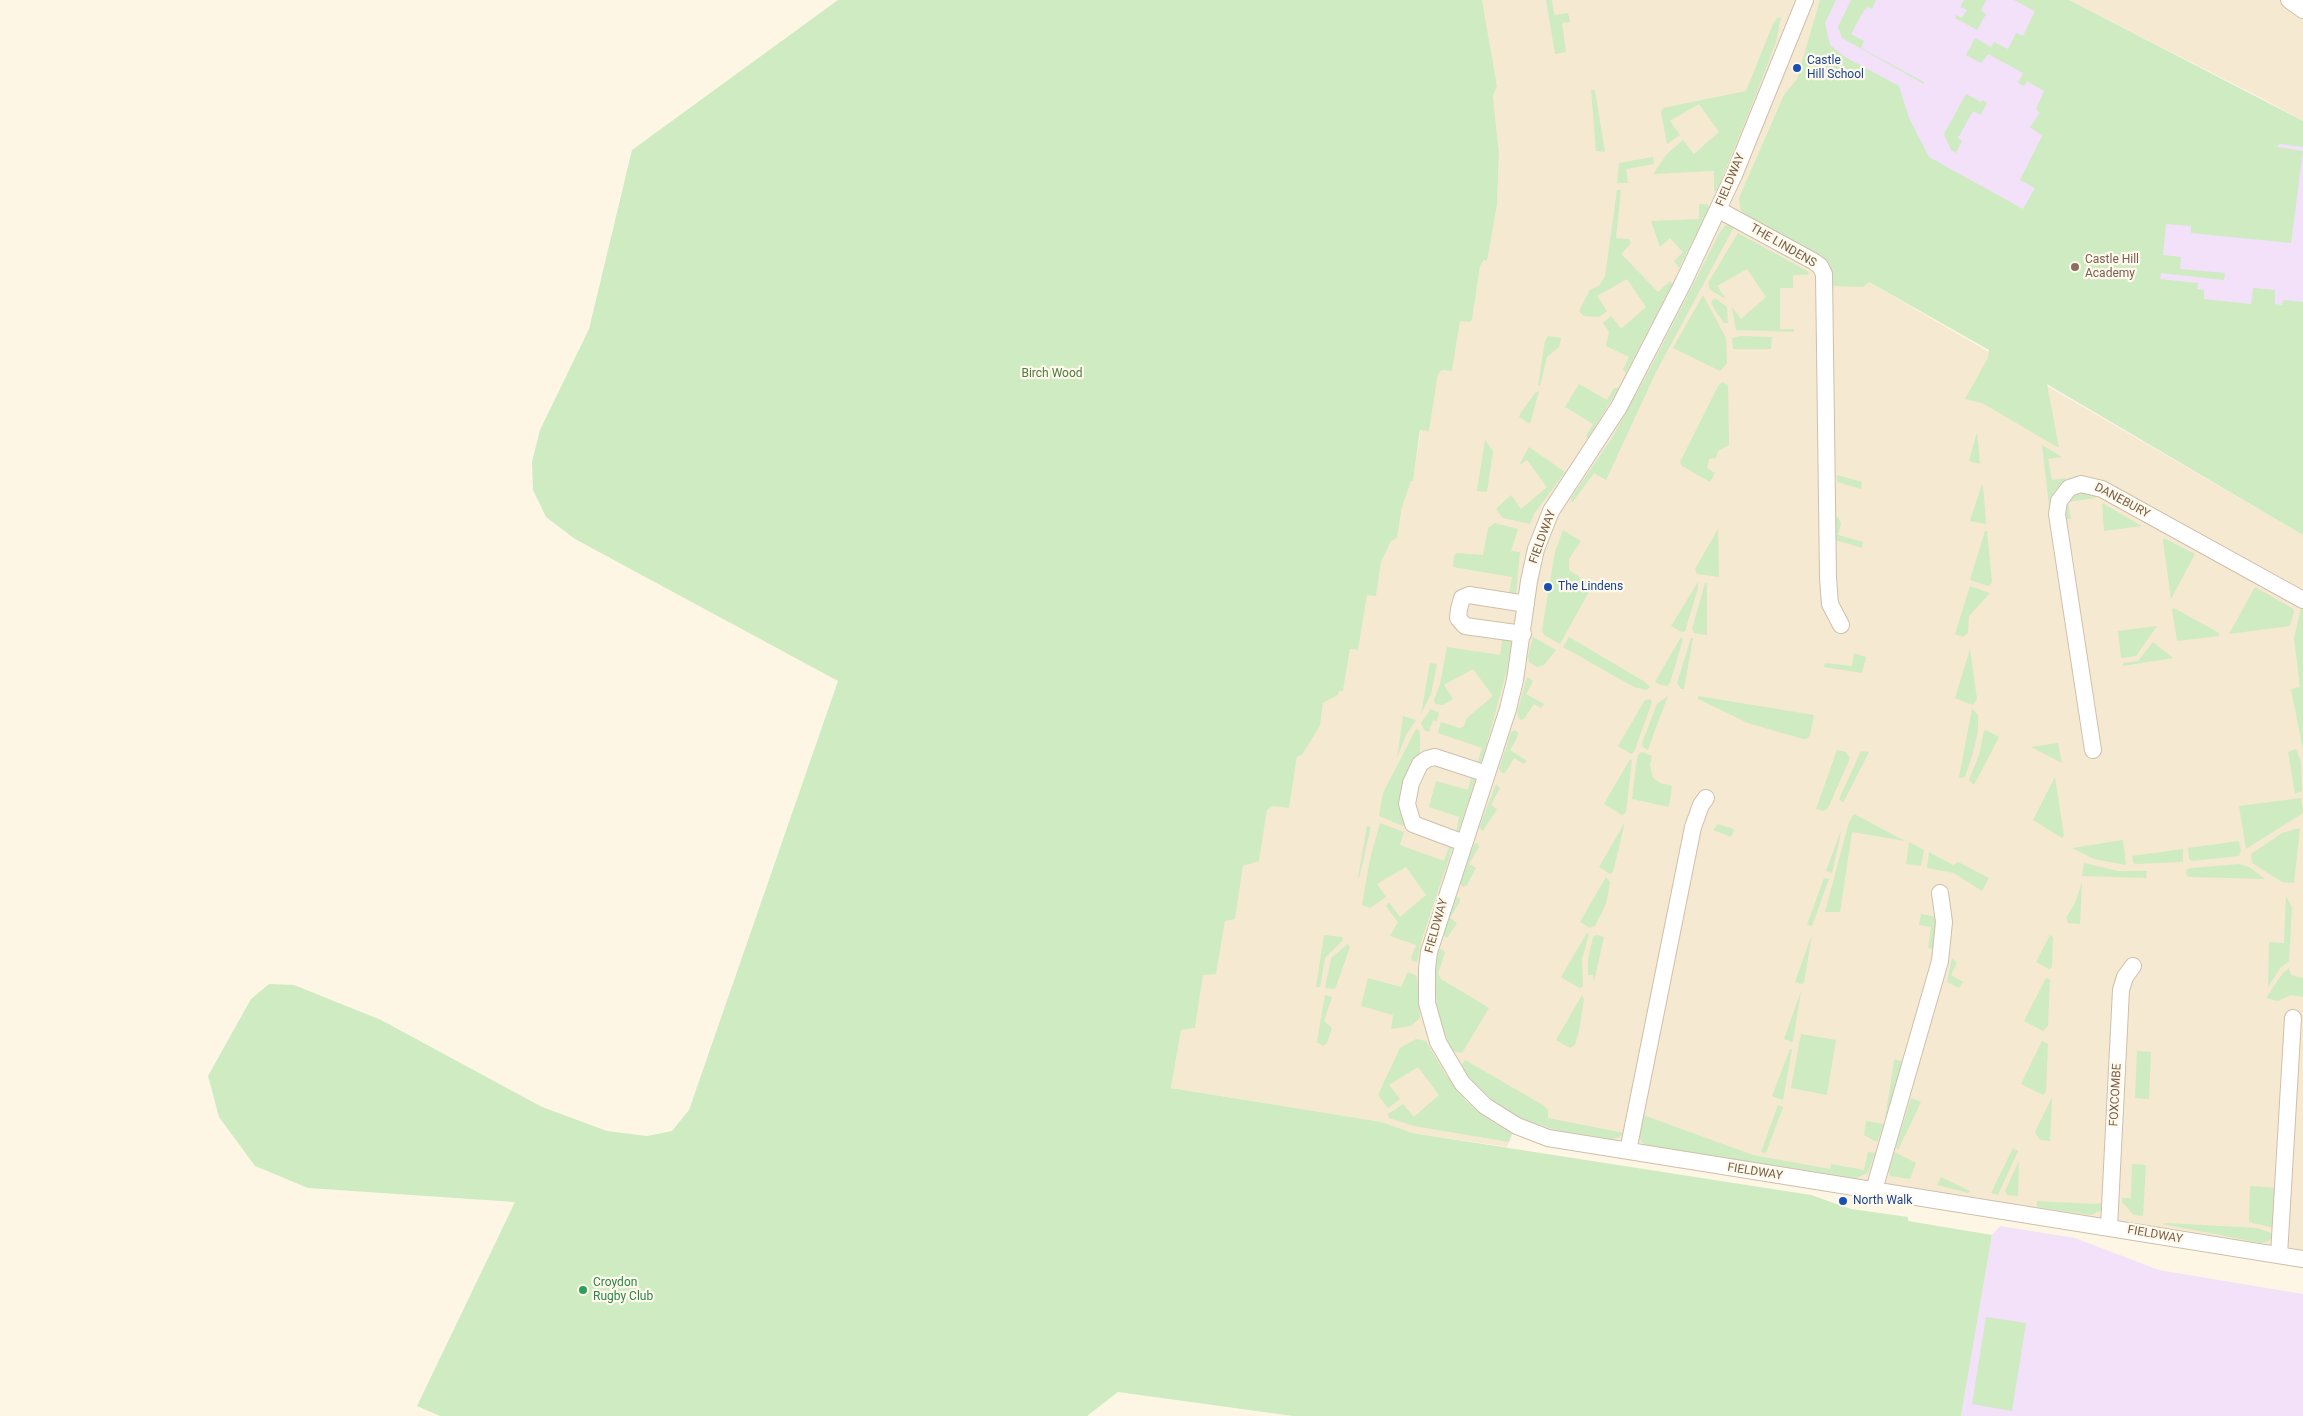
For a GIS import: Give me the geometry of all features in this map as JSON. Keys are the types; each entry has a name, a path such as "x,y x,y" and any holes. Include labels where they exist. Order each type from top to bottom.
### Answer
{"street":[{"name":"FIELDWAY","path":"1805,0 1719,210 1633,383 1606,429 1548,518 1532,562 1523,634 1508,710 1432,937 1426,986 1431,1020 1445,1057 1473,1095 1498,1116 1517,1126 1548,1138 2303,1259"},
{"path":"2289,0 2303,10"},
{"name":"THE LINDENS","path":"1719,210 1813,261 1820,266 1824,274 1828,578 1830,604 1841,625"},
{"name":"DANEBURY","path":"2092,750 2057,514 2059,501 2070,488 2082,484 2102,489 2303,600"},
{"path":"1523,634 1465,626 1458,618 1458,609 1462,598 1469,595 1526,604"},
{"path":"1464,843 1413,824 1407,804 1411,783 1420,764 1430,758 1440,758 1487,774"},
{"path":"1628,1151 1693,827 1701,805 1706,798"},
{"path":"1874,1190 1940,962 1944,922 1940,892"},
{"name":"FOXCOMBE","path":"2109,1227 2121,990 2125,977 2133,966"},
{"path":"2279,1254 2293,1018"}],"shaded area":[{"path":"1482,0 1832,0 1816,35 1822,39 1817,55 1776,147 1755,207 1818,242 1860,277 2303,535 2303,1257 1548,1137 1528,1130 1487,1107 1470,1091 1444,1053 1430,1011 1427,988 1428,964 1433,937 1507,719 1521,653 1533,567 1539,544 1558,503 1608,430 1646,360 1720,211 1710,224 1628,390 1552,509 1541,532 1528,578 1514,680 1506,713 1431,937 1425,969 1426,999 1433,1029 1446,1061 1471,1095 1495,1115 1515,1127 1507,1147 1412,1133 1382,1122 1171,1088 1181,1030 1195,1028 1203,974 1216,974 1225,920 1235,918 1243,866 1259,860 1267,810 1272,805 1289,808 1297,757 1302,755 1320,726 1323,703 1338,695 1339,691 1343,691 1350,649 1358,650 1367,594 1376,595 1381,562 1391,540 1397,538 1402,507 1411,480 1413,480 1421,429 1429,430 1438,374 1442,370 1452,371 1460,320 1470,322 1472,319 1480,266 1484,260 1487,260 1497,205 1499,153 1493,96 1497,86"},
{"name":"Castle Hill Academy","path":"1832,0 2069,0 2303,121 2303,535 1992,352 1816,35"},
{"path":"2069,0 2303,0 2303,121 2269,102"},
{"path":"2000,1226 2075,1238 2159,1270 2303,1294 2303,1416 1961,1416 1992,1235"}],"green space":[{"name":"Birch Wood","path":"838,0 1482,0 1497,86 1493,96 1499,153 1497,205 1487,261 1484,260 1480,266 1472,320 1470,322 1460,321 1452,371 1442,370 1438,374 1429,431 1420,430 1413,481 1411,481 1402,507 1397,538 1391,541 1381,562 1376,596 1367,595 1358,650 1350,649 1343,691 1339,691 1338,695 1323,703 1320,726 1302,755 1297,757 1289,808 1273,806 1267,810 1259,861 1243,866 1235,919 1225,921 1216,974 1203,975 1195,1028 1181,1030 1171,1088 1382,1122 1412,1133 1811,1195 1851,1209 1908,1217 1908,1221 1992,1235 1961,1416 1293,1416 1118,1392 1087,1416 440,1416 417,1406 515,1202 308,1188 255,1166 219,1117 208,1076 251,999 269,984 294,985 381,1020 542,1107 607,1131 647,1136 672,1131 689,1110 838,681 575,539 546,517 533,490 532,462 540,430 589,329 632,150"},
{"path":"1546,0 1552,0 1554,15 1568,13 1570,22 1562,23 1566,52 1555,54"},
{"name":"Castle Hill Academy","path":"1820,0 1836,0 1825,23 1830,45 1845,57 1899,86 1909,118 1929,157 2023,209 2035,188 2020,180 2042,136 2030,127 2040,113 2036,109 2044,91 2027,81 2024,86 2018,83 2023,73 1988,54 1981,63 1966,55 1975,38 1991,47 1994,42 2008,49 2016,33 2023,36 2035,11 2014,0 2069,0 2303,121 2303,147 2279,144 2277,147 2303,151 2291,243 2191,233 2191,226 2166,224 2163,255 2181,257 2180,269 2225,273 2224,280 2161,273 2160,279 2198,283 2197,289 2204,290 2204,299 2251,304 2253,288 2275,290 2275,304 2282,305 2283,300 2303,302 2303,535 2047,384 2059,448 1982,403 1965,399 1988,358 1989,350 1869,282 1863,287 1831,286 1830,274 1744,215 1740,208 1739,198 1784,95 1797,79"},
{"path":"1851,0 1876,0 1872,9 1867,7 1863,12 1851,34 1864,41 1861,48 1924,82 1924,84 1842,38 1838,27"},
{"path":"1964,0 1986,0 1981,11 1986,14 1977,30 1955,18 1956,15 1962,18 1967,10 1960,7"},
{"path":"1781,17 1776,42 1717,191 1714,192 1714,171 1653,174 1667,154 1683,140 1694,154 1719,132 1699,104 1670,121 1680,135 1667,144 1661,112 1663,108 1746,91 1773,24 1777,18"},
{"path":"1591,89 1595,91 1605,152 1596,151"},
{"path":"1966,94 1987,103 1981,115 1973,111 1958,138 1962,141 1956,153 1951,150 1944,134"},
{"path":"1653,157 1654,164 1626,169 1628,183 1617,183 1619,163"},
{"path":"1617,190 1621,190 1616,238 1629,239 1631,243 1621,254 1658,292 1670,281 1672,284 1626,373 1623,369 1629,357 1606,346 1609,332 1603,323 1611,316 1621,329 1646,307 1627,279 1597,296 1607,311 1599,317 1584,316 1579,311 1590,290 1600,285 1605,276"},
{"path":"1699,204 1707,204 1709,209 1679,268 1674,261 1683,252 1670,238 1660,247 1651,221 1699,219"},
{"path":"1726,225 1734,227 1656,372 1606,480 1594,473 1572,503 1571,498 1612,438 1650,369 1720,232"},
{"path":"1738,233 1809,272 1808,275 1793,275 1793,288 1780,288 1780,329 1794,329 1794,332 1736,330 1732,307 1741,319 1766,297 1747,269 1717,286 1726,299 1710,290 1708,283"},
{"path":"1703,295 1726,338 1727,363 1720,371 1673,348"},
{"path":"1715,298 1727,307 1728,323 1724,323 1715,310 1711,302"},
{"path":"1548,336 1561,338 1559,347 1547,357 1540,386 1538,385 1545,341"},
{"path":"1741,336 1772,337 1771,349 1733,349 1732,338"},
{"path":"1722,382 1728,385 1729,445 1718,451 1716,458 1709,459 1707,468 1715,473 1710,482 1682,466 1680,462 1718,386"},
{"path":"1579,384 1607,400 1614,388 1619,388 1588,438 1586,436 1593,424 1565,407"},
{"path":"1539,391 1530,424 1519,417 1535,393"},
{"path":"1977,432 1980,464 1969,461"},
{"path":"1485,440 1493,451 1487,492 1477,491"},
{"path":"2042,445 2062,457 2048,459 2052,480 2065,478 2066,481 2054,492 2049,506"},
{"path":"1529,447 1565,472 1534,514 1530,524 1503,518 1496,509 1511,495 1521,509 1547,487 1527,460 1519,465"},
{"path":"1837,475 1862,482 1861,489 1837,482"},
{"path":"1982,484 1984,495 1986,524 1970,521"},
{"path":"2081,490 2096,494 2095,498 2068,502 2071,519 2066,519 2066,501 2070,496"},
{"path":"2102,503 2142,526 2104,531"},
{"path":"1838,517 1841,523 1838,535 1863,542 1862,548 1835,540 1835,518"},
{"path":"1495,523 1518,529 1511,551 1520,552 1516,595 1509,595 1512,577 1453,567 1454,556 1457,553 1483,555 1488,528"},
{"path":"1718,529 1719,577 1697,574 1695,569"},
{"path":"1563,530 1581,541 1569,559 1569,570 1591,585 1591,588 1560,644 1544,635 1542,630 1555,552"},
{"path":"1985,531 1987,531 1992,582 1989,586 1970,580"},
{"path":"2164,538 2195,554 2171,599 2163,541"},
{"path":"1698,582 1698,588 1685,631 1682,632 1671,626"},
{"path":"1705,583 1707,583 1707,635 1694,633 1692,629"},
{"path":"1970,586 1990,593 1969,616 1968,633 1963,637 1955,634"},
{"path":"2255,587 2292,608 2294,611 2290,626 2229,634"},
{"path":"2174,608 2219,633 2219,636 2177,641 2172,609"},
{"path":"2301,608 2303,609 2303,750 2291,689 2300,687 2294,638"},
{"path":"2157,626 2136,656 2121,658 2118,631"},
{"path":"1503,636 1512,640 1507,670 1482,761 1477,764 1482,748 1438,733 1441,722 1460,728 1464,726 1467,718 1493,696 1473,669 1444,685 1453,699 1443,705 1435,704 1434,700 1440,684 1447,647 1500,655"},
{"path":"1533,637 1556,650 1544,665 1537,667 1529,662 1528,656"},
{"path":"1569,637 1645,682 1650,687 1646,690 1634,687 1563,647"},
{"path":"1681,637 1683,639 1670,683 1667,686 1661,685 1655,682"},
{"path":"1691,638 1693,638 1684,689 1681,689 1677,683"},
{"path":"2153,642 2173,658 2123,666 2123,663 2138,661"},
{"path":"1970,649 1977,699 1973,705 1955,698"},
{"path":"1854,653 1866,657 1862,673 1824,667 1825,663 1852,666"},
{"path":"1430,663 1437,664 1431,694 1421,714"},
{"path":"1527,677 1533,681 1526,694 1544,704 1541,708 1534,704 1524,719 1520,720 1517,713"},
{"path":"1668,696 1648,750 1643,747 1642,743 1657,704"},
{"path":"1698,696 1814,715 1810,735 1807,739 1803,739 1748,723 1698,699"},
{"path":"1650,699 1652,702 1634,752 1631,754 1618,746 1645,700"},
{"path":"1431,709 1439,713 1437,721 1433,720 1429,732 1424,730 1421,723"},
{"path":"1972,709 1978,715 1978,731 1965,777 1961,778 1959,777"},
{"path":"1403,716 1416,720 1406,735 1397,758"},
{"path":"1416,729 1420,731 1420,753 1402,812 1405,824 1403,826 1379,816 1383,793"},
{"path":"1515,730 1518,733 1517,738 1510,750 1527,761 1524,764 1514,758 1505,773 1502,773 1499,769 1511,732"},
{"path":"1986,730 1999,737 1974,785 1969,780 1979,755 1984,731"},
{"path":"2057,743 2062,763 2031,747"},
{"path":"2296,749 2301,762 2302,791 2295,794 2288,752"},
{"path":"1837,750 1846,752 1850,758 1828,808 1824,811 1816,809"},
{"path":"1861,751 1869,752 1843,803 1839,799"},
{"path":"1642,752 1652,756 1650,765 1653,778 1660,783 1672,786 1669,807 1632,799 1638,755"},
{"path":"1630,759 1632,760 1626,812 1622,815 1604,804"},
{"path":"1471,777 1476,778 1459,830 1456,832 1459,817 1429,807 1436,781 1468,790"},
{"path":"2055,777 2064,835 2062,838 2033,820"},
{"path":"1496,784 1500,788 1491,805 1497,809 1483,831 1479,828"},
{"path":"2301,798 2303,813 2246,849 2239,806"},
{"path":"1854,814 1905,841 1852,832 1840,912 1825,912 1849,822"},
{"path":"1625,822 1613,872 1610,874 1599,867"},
{"path":"1380,823 1404,832 1400,845 1444,861 1450,844 1453,846 1422,939 1417,962 1412,961 1411,958 1416,945 1390,936 1398,922 1386,906 1389,902 1400,917 1426,895 1406,867 1377,884 1386,897 1370,908 1362,905 1370,859"},
{"path":"1718,824 1734,829 1731,837 1713,830"},
{"path":"1367,826 1371,827 1358,878"},
{"path":"1842,828 1832,873 1826,871"},
{"path":"2300,828 2294,883 2282,882 2252,863 2251,854 2282,833"},
{"path":"2123,840 2126,865 2094,859 2072,848"},
{"path":"2239,841 2241,851 2239,856 2192,861 2189,859 2188,848"},
{"path":"1909,842 1924,850 1921,866 1906,864"},
{"path":"1478,843 1479,847 1469,864 1476,868 1467,885 1463,887 1460,883 1474,844"},
{"path":"2183,849 2183,862 2135,864 2133,862 2132,856"},
{"path":"1929,852 1953,865 1958,862 1989,878 1982,891 1954,873 1927,868"},
{"path":"2084,863 2118,871 2147,871 2146,878 2082,876"},
{"path":"2239,864 2249,867 2265,879 2192,877 2187,876 2186,873 2187,869 2192,868"},
{"path":"1606,877 1610,882 1606,904 1595,926 1590,928 1580,922"},
{"path":"1824,878 1829,879 1812,926 1807,925"},
{"path":"2082,882 2080,924 2068,923 2066,918 2075,903"},
{"path":"2286,896 2292,907 2289,961 2281,967 2268,987 2269,942 2284,943"},
{"path":"1456,897 1460,898 1460,901 1450,918 1457,923 1447,938 1443,934"},
{"path":"1921,914 1938,917 1935,949 1928,948 1931,927 1919,925"},
{"path":"1587,933 1589,934 1582,959 1583,986 1580,988 1561,977"},
{"path":"1812,934 1804,983 1801,984 1795,982"},
{"path":"1324,935 1342,937 1343,940 1325,958 1320,987 1316,987"},
{"path":"1597,935 1604,937 1594,982 1593,975 1588,975 1588,959 1593,937"},
{"path":"2050,935 2053,937 2052,967 2049,969 2036,962"},
{"path":"1348,944 1350,947 1335,989 1325,988 1331,958"},
{"path":"1441,949 1445,952 1438,974 1441,979 1489,1008 1462,1053 1452,1051 1437,1007 1435,976 1438,951"},
{"path":"1952,958 1957,963 1951,975 1963,982 1959,988 1947,982"},
{"path":"2289,968 2291,975 2303,978 2303,997 2291,995 2278,1001 2266,998 2283,973"},
{"path":"1408,972 1417,976 1420,1018 1411,1026 1391,1029 1393,1015 1361,1006 1368,978 1401,987"},
{"path":"2046,978 2050,980 2048,1026 2043,1031 2024,1021"},
{"path":"1801,991 1793,1041 1792,1042 1784,1039"},
{"path":"1325,995 1332,997 1324,1021 1332,1028 1327,1043 1323,1046 1317,1042"},
{"path":"1582,995 1584,999 1579,1031 1575,1045 1570,1048 1556,1040"},
{"path":"1801,1034 1836,1040 1827,1095 1791,1088"},
{"path":"1416,1039 1426,1041 1445,1074 1466,1101 1483,1116 1512,1134 1509,1142 1414,1126 1389,1118 1388,1114 1403,1104 1414,1117 1439,1095 1418,1067 1389,1085 1400,1099 1388,1108 1378,1095 1400,1048"},
{"path":"2042,1041 2048,1044 2046,1092 2043,1095 2021,1084"},
{"path":"1790,1049 1792,1049 1783,1100 1772,1096"},
{"path":"2137,1051 2151,1052 2149,1099 2135,1098"},
{"path":"1895,1059 1903,1062 1885,1119 1894,1061"},
{"path":"1465,1060 1543,1105 1548,1110 1548,1118 1624,1133 1618,1138 1610,1139 1556,1130 1522,1119 1501,1107 1475,1085 1461,1066"},
{"path":"2052,1097 2050,1141 2040,1140 2035,1132"},
{"path":"1911,1098 1921,1102 1898,1150 1896,1147"},
{"path":"1778,1105 1783,1107 1766,1153 1761,1152"},
{"path":"1643,1115 1753,1155 1830,1169 1831,1164 1864,1170 1868,1152 1875,1153 1868,1173 1856,1178 1648,1146 1641,1142 1639,1134"},
{"path":"1866,1121 1884,1124 1877,1142 1864,1135"},
{"path":"2013,1148 2018,1151 1998,1195 1991,1193"},
{"path":"1895,1152 1916,1163 1910,1179 1890,1176 1889,1169"},
{"path":"2019,1161 2018,1196 2007,1195 2005,1191"},
{"path":"2132,1164 2146,1165 2143,1216 2134,1215 2122,1202 2122,1198 2131,1198"},
{"path":"1941,1177 1970,1191 1968,1193 1937,1185"},
{"path":"2250,1186 2277,1188 2274,1228 2249,1222"},
{"path":"2037,1201 2103,1203 2102,1210 2091,1215 2037,1207"},
{"path":"2162,1224 2257,1228 2274,1234 2269,1241 2261,1243"},
{"path":"1986,1317 2026,1323 2012,1411 1972,1404"}],"place":[{"name":"Castle Hill School","path":"1797,68"},
{"name":"Castle Hill Academy","path":"2075,267"},
{"name":"The Lindens","path":"1548,587"},
{"name":"North Walk","path":"1843,1201"},
{"name":"Croydon Rugby Club","path":"583,1290"}]}
